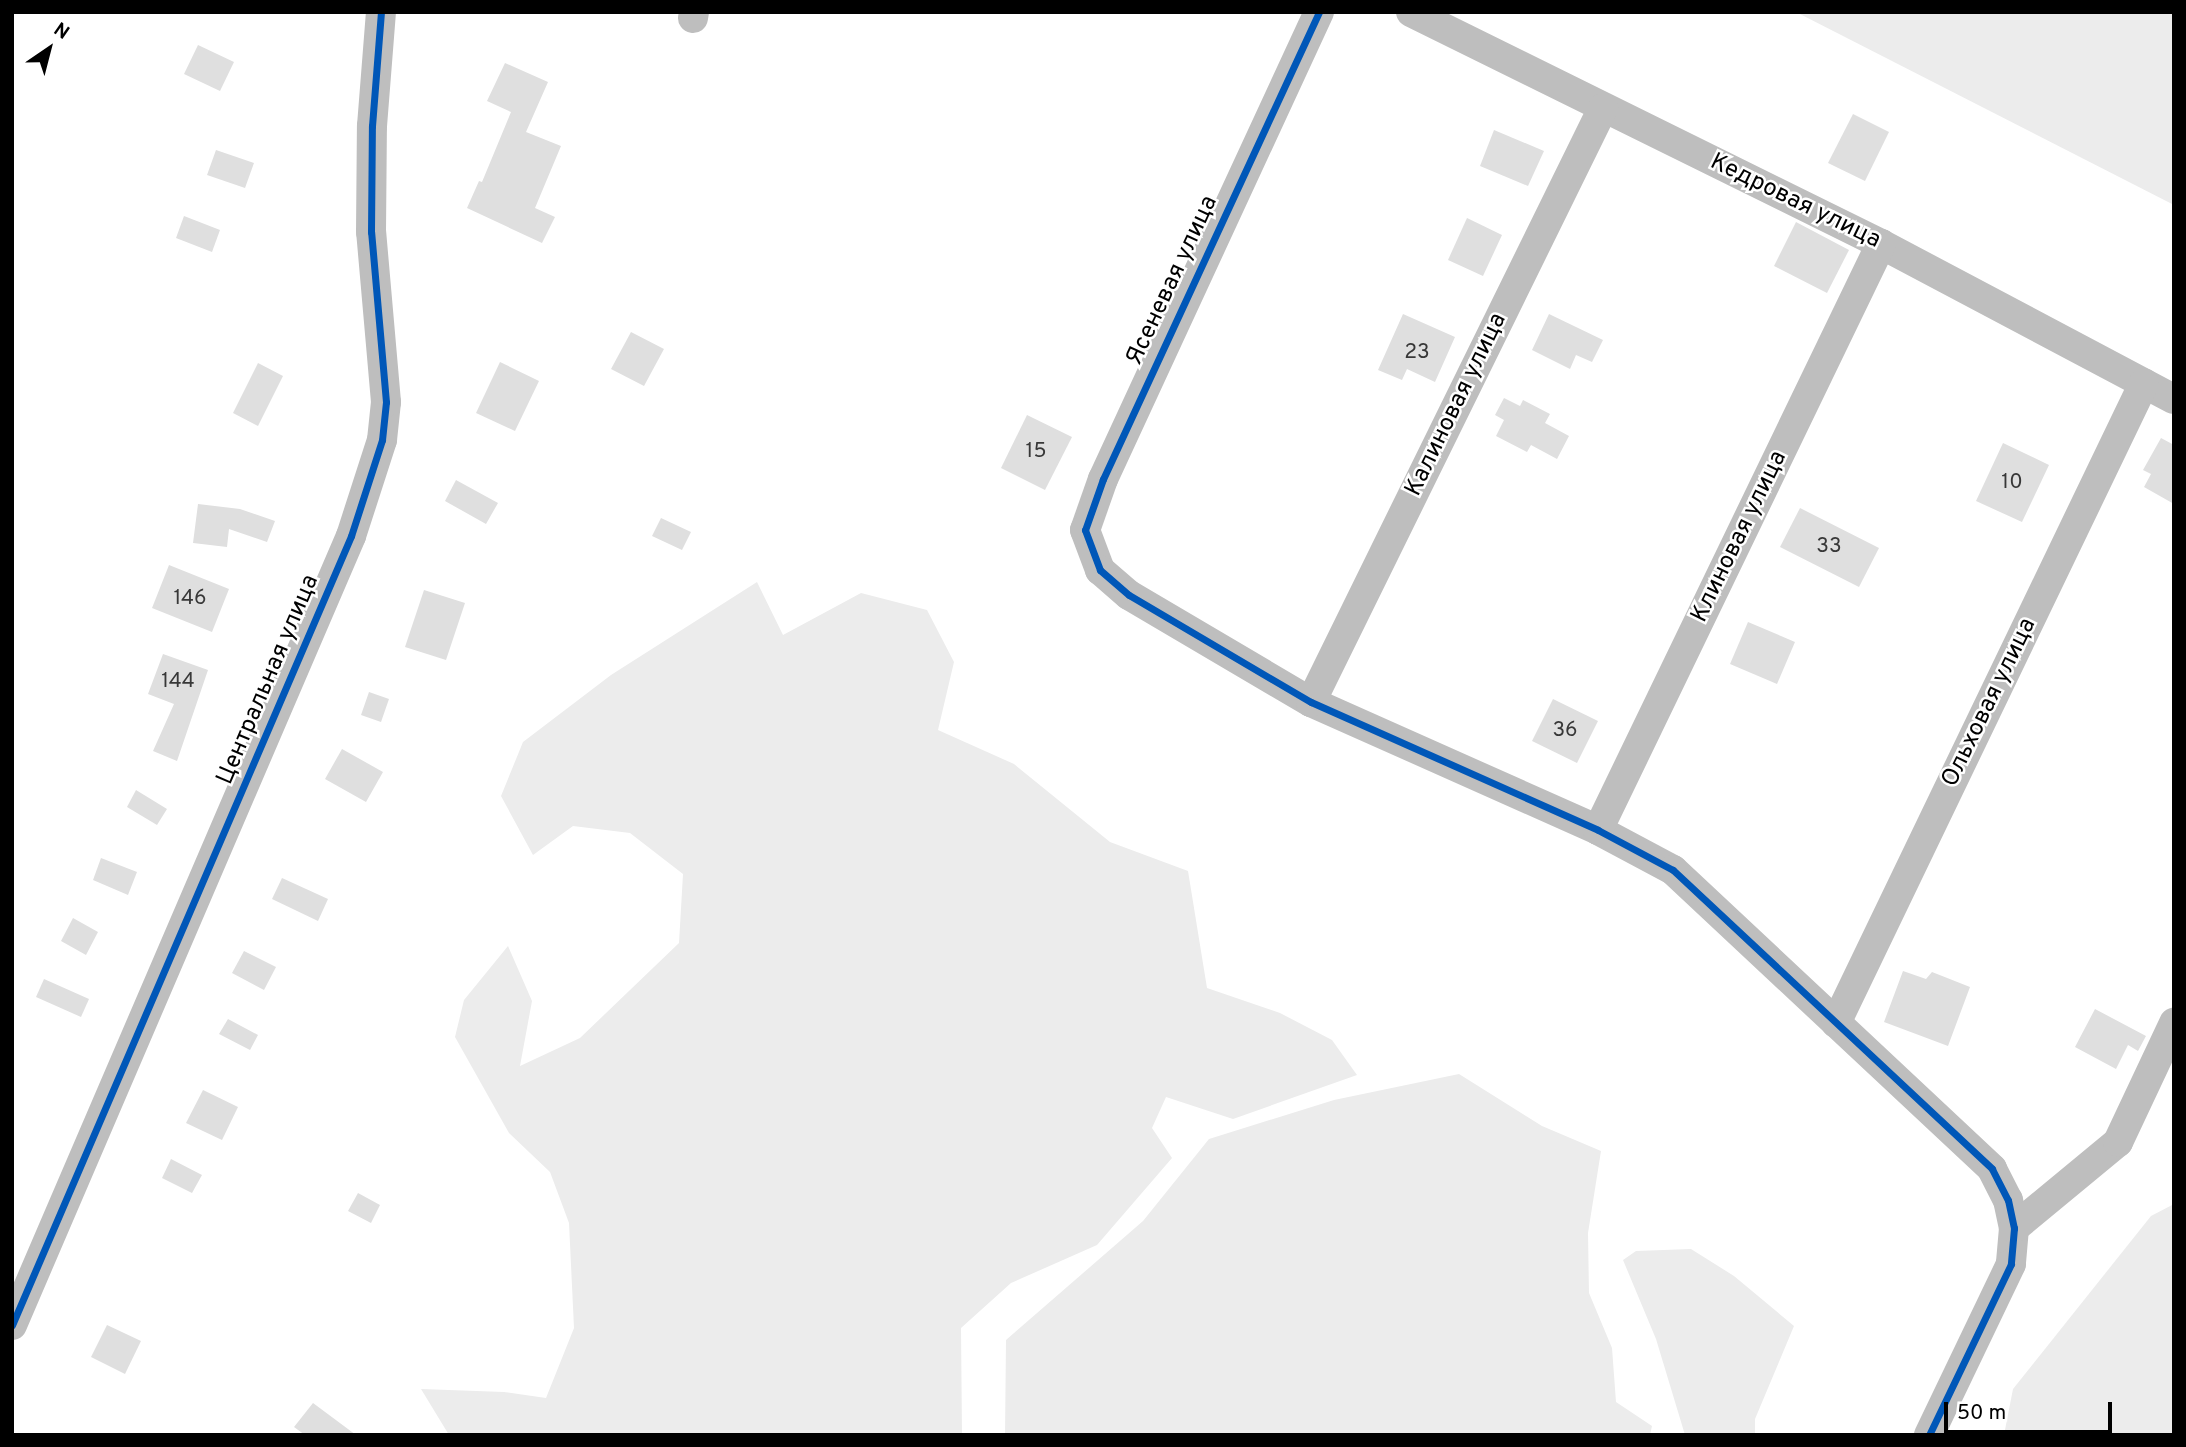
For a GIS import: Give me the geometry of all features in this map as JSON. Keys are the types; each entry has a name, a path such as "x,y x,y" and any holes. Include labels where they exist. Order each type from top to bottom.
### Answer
{"street":[{"name":"Центральная улица","path":"12,1325 346,548 382,440 386,402 371,232 372,126 380,12"},
{"name":"Ясеневая улица","path":"1311,702 1129,595 1100,569 1085,530 1103,479 1319,12"},
{"name":"Кедровая улица","path":"1412,12 1881,244 2174,399"},
{"name":"Калиновая улица","path":"1311,702 1603,108"},
{"name":"Клиновая улица","path":"1598,830 1881,244"},
{"name":"Ольховая улица","path":"1836,1023 2144,383"},
{"path":"1311,702 1598,830 1673,870 1992,1169 2008,1200 2014,1228 2011,1264 1929,1435"},
{"path":"2014,1228 2118,1142 2174,1023"}],"shaded area":[{"path":"1796,12 2174,12 2174,205"},
{"path":"757,582 783,635 861,593 927,610 954,662 938,730 1014,764 1110,842 1188,871 1207,988 1280,1013 1332,1040 1357,1075 1233,1119 1166,1097 1152,1128 1172,1158 1097,1245 1011,1283 961,1328 962,1435 449,1435 421,1389 504,1392 546,1398 574,1328 569,1223 550,1172 509,1133 455,1037 464,1000 508,946 532,1001 520,1066 580,1038 679,943 683,874 630,833 573,826 533,855 501,796 523,742 611,675"},
{"path":"1459,1074 1542,1126 1601,1151 1588,1233 1589,1293 1612,1348 1616,1402 1652,1426 1650,1435 1005,1435 1006,1340 1143,1221 1209,1139 1334,1100"},
{"path":"2174,1204 2174,1435 2004,1435 2013,1389 2151,1216"},
{"path":"1691,1249 1734,1276 1794,1326 1755,1419 1755,1435 1685,1435 1656,1339 1623,1260 1636,1251"}],"building":[{"path":"198,45 234,62 220,91 184,74"},
{"path":"505,63 548,82 526,132 561,146 535,208 555,217 542,243 467,208 479,181 482,182 511,112 487,101"},
{"path":"1853,114 1889,132 1865,181 1828,163"},
{"path":"1494,130 1544,151 1528,186 1480,166"},
{"path":"216,150 254,163 245,188 207,175"},
{"path":"184,216 220,230 212,252 176,238"},
{"path":"1467,218 1502,235 1483,276 1448,260"},
{"path":"1796,222 1849,250 1827,293 1774,266"},
{"path":"1403,314 1455,337 1435,382 1407,369 1402,380 1378,370"},
{"path":"1549,314 1603,340 1592,362 1576,355 1570,369 1532,350"},
{"path":"631,332 664,349 644,386 611,369"},
{"path":"500,362 539,381 515,431 476,413"},
{"path":"258,363 283,376 258,426 233,413"},
{"path":"1504,398 1520,406 1523,400 1550,414 1545,423 1569,436 1557,459 1531,445 1527,452 1496,436 1504,420 1495,415"},
{"path":"1027,415 1072,437 1045,490 1001,468"},
{"path":"2161,438 2174,445 2174,504 2144,487 2151,474 2143,470"},
{"path":"2003,443 2049,465 2022,522 1976,501"},
{"path":"456,480 498,503 486,524 445,501"},
{"path":"198,504 240,509 275,521 267,542 229,529 227,547 193,543"},
{"path":"1800,508 1879,548 1859,587 1780,547"},
{"path":"661,518 691,532 682,550 652,536"},
{"path":"169,565 229,589 212,632 152,608"},
{"path":"424,590 465,603 446,660 405,647"},
{"path":"1748,622 1795,642 1777,684 1730,664"},
{"path":"163,654 208,670 177,761 153,751 174,704 148,694"},
{"path":"369,692 389,699 381,722 361,715"},
{"path":"1553,699 1598,721 1577,763 1532,741"},
{"path":"342,749 383,772 366,802 325,779"},
{"path":"136,790 167,809 157,825 127,807"},
{"path":"101,858 137,872 128,895 93,880"},
{"path":"282,878 328,899 318,921 272,899"},
{"path":"73,918 98,932 86,955 61,941"},
{"path":"244,951 276,967 264,990 232,973"},
{"path":"1903,971 1926,979 1932,972 1970,987 1948,1046 1884,1022"},
{"path":"44,979 89,999 81,1017 36,997"},
{"path":"2095,1009 2146,1036 2138,1051 2128,1045 2116,1069 2075,1047"},
{"path":"228,1019 258,1035 250,1050 219,1034"},
{"path":"203,1090 238,1107 222,1140 186,1123"},
{"path":"171,1159 202,1175 192,1193 162,1178"},
{"path":"358,1193 380,1205 371,1223 348,1211"},
{"path":"107,1325 141,1341 125,1374 91,1357"},
{"path":"313,1403 356,1435 305,1435 294,1427"}],"cycle path":[{"path":"12,1325 351,536 382,440 386,402 371,232 372,126 381,12"},
{"path":"1319,12 1103,479 1085,530 1100,570 1129,595 1311,702 1598,830 1673,870 1992,1169 2008,1200 2014,1228 2011,1264 1929,1435"}]}
